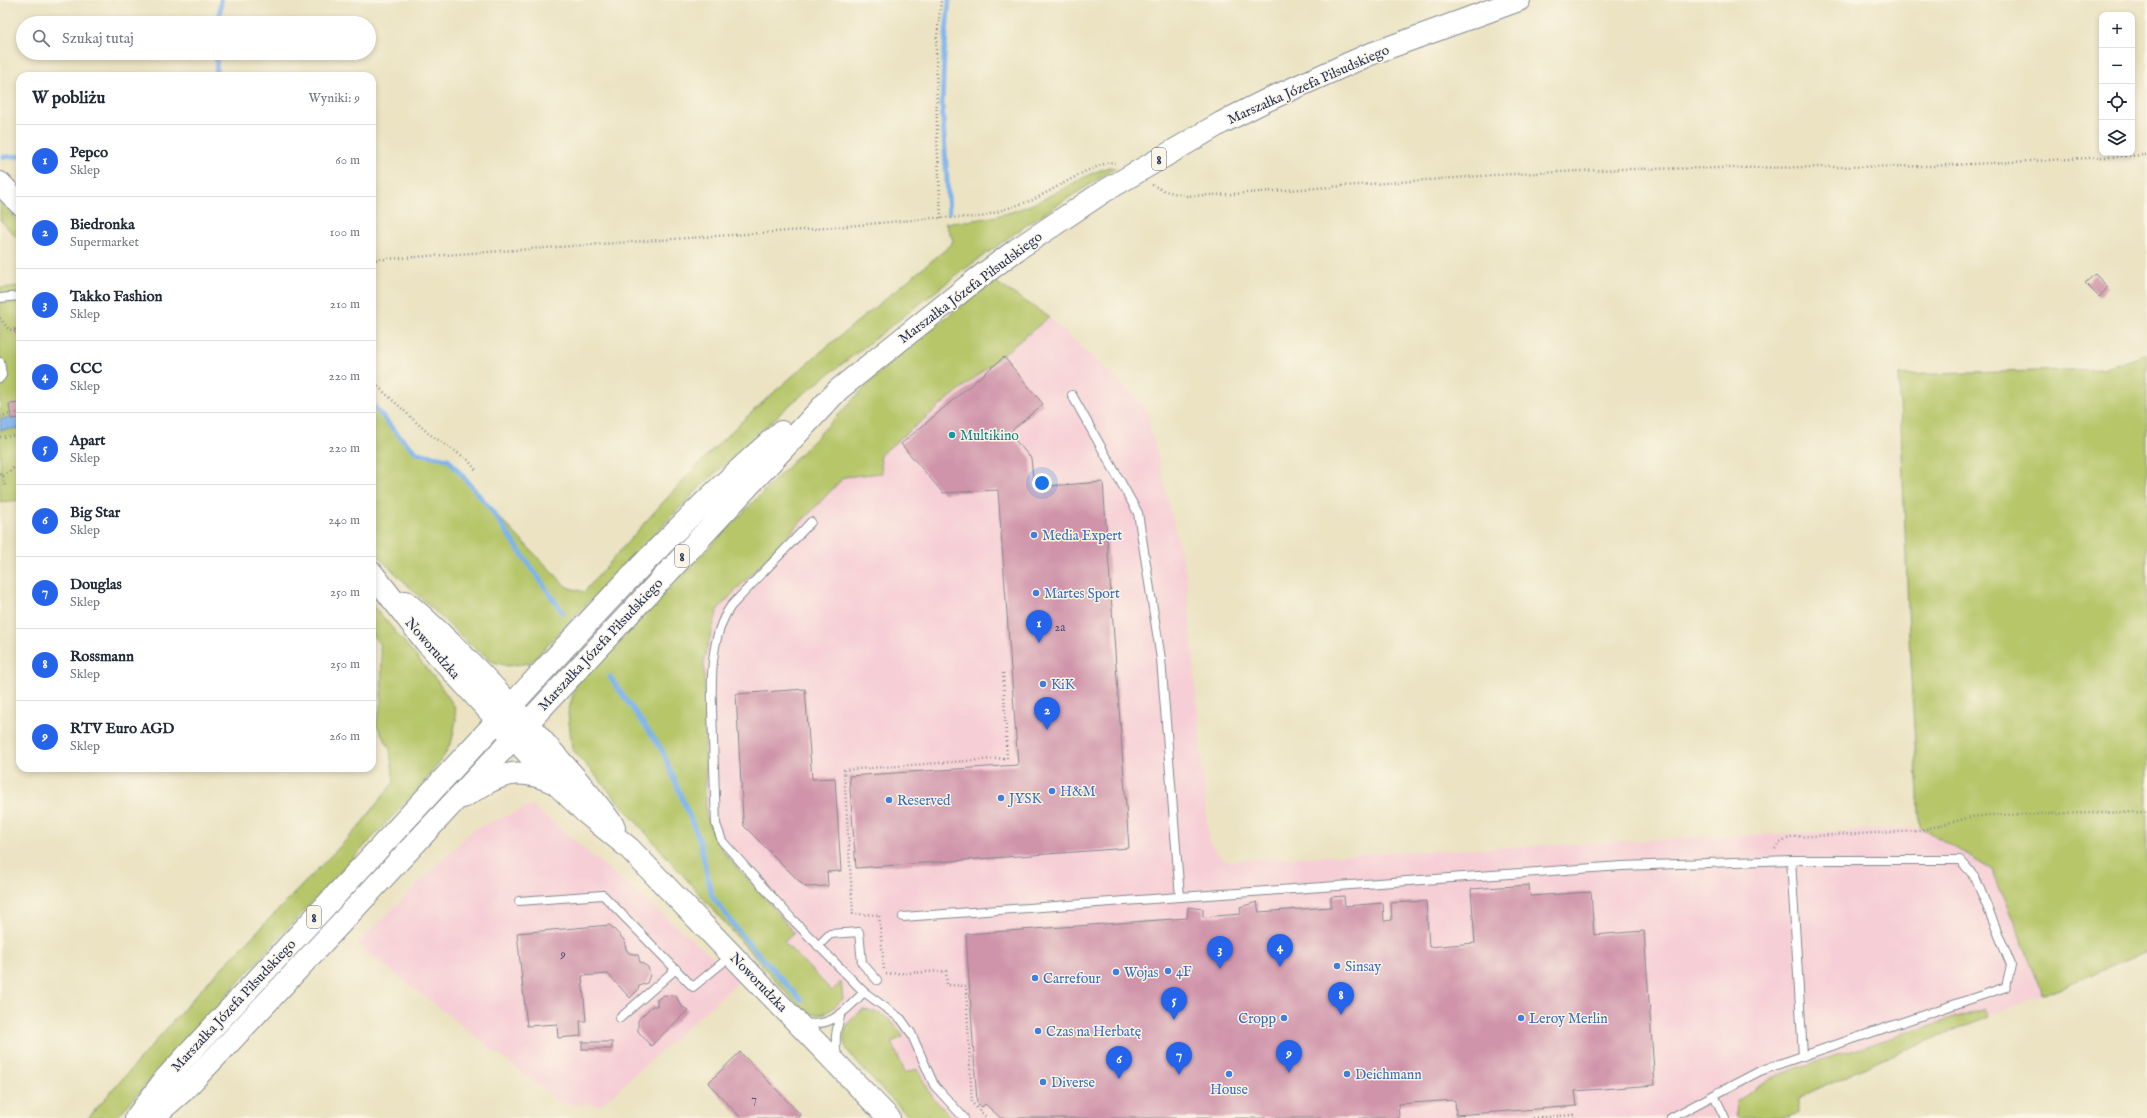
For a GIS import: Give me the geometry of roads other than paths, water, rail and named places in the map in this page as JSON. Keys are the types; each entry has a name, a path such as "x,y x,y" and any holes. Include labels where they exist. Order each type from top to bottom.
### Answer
{"main road":[{"name":"Marszałka Józefa Piłsudskiego","path":"136,1118 165,1079 665,541 733,474 783,431 838,390 1010,255 1060,220 1136,172 1221,123 1265,101 1368,55 1519,0"},
{"path":"0,183 16,200"},
{"name":"Marszałka Józefa Piłsudskiego","path":"152,1118 198,1075 838,390"},
{"name":"Noworudzka","path":"376,576 439,630 504,713 520,730 596,801 629,848"},
{"name":"Noworudzka","path":"520,730 555,783 586,813 629,848 889,1118"},
{"path":"452,804 501,775 515,773 527,774 543,777 555,783"}],"lane":[{"path":"0,298 16,296"},
{"path":"0,362 2,375 0,378"},
{"path":"1072,395 1138,513 1162,659 1180,897"},
{"path":"811,522 724,615 719,629 712,680 716,824 722,841 818,946 864,992 901,1019 911,1033 934,1086 964,1118"},
{"path":"903,917 1622,866 1769,860 1960,860 1974,877 2011,965 2006,987 1760,1072 1671,1118"},
{"path":"1791,860 1804,1056"},
{"path":"519,901 603,895 693,987 732,954"},
{"path":"818,946 830,934 858,932 862,963 878,980"},
{"path":"620,1018 676,969"},
{"path":"797,1021 813,1024 826,1023 840,1016 864,992"},
{"path":"839,1065 835,1046 836,1031 840,1016"},
{"path":"1714,1095 1724,1118"}],"water":[{"path":"10,417 11,419 16,418 16,428 1,430 0,420"}],"waterway":[{"path":"220,16 221,0"},
{"path":"949,0 942,105 949,212"},
{"path":"216,72 217,60"},
{"path":"4,157 16,156"},
{"path":"376,409 398,435 417,453 448,459 489,507 563,613"},
{"path":"610,677 662,750 699,839 712,896 743,937 801,1000"}],"place":[{"name":"Multikino","path":"952,435"},
{"name":"Media Expert","path":"1034,535"},
{"name":"Martes Sport","path":"1036,593"},
{"name":"Pepco","path":"1039,643"},
{"name":"KiK","path":"1043,684"},
{"name":"Biedronka","path":"1047,730"},
{"name":"H&M","path":"1052,791"},
{"name":"JYSK","path":"1001,798"},
{"name":"Reserved","path":"889,800"},
{"name":"Sinsay","path":"1337,966"},
{"name":"CCC","path":"1280,967"},
{"name":"Takko Fashion","path":"1220,969"},
{"name":"4F","path":"1168,971"},
{"name":"Wojas","path":"1116,972"},
{"name":"Carrefour","path":"1035,978"},
{"name":"Rossmann","path":"1341,1015"},
{"name":"Cropp","path":"1284,1018"},
{"name":"Leroy Merlin","path":"1521,1018"},
{"name":"Apart","path":"1174,1020"},
{"name":"Czas na Herbatę","path":"1038,1031"},
{"name":"RTV Euro AGD","path":"1289,1073"},
{"name":"House","path":"1229,1074"},
{"name":"Deichmann","path":"1347,1074"},
{"name":"Douglas","path":"1179,1075"},
{"name":"Big Star","path":"1119,1079"},
{"name":"Diverse","path":"1043,1082"}]}
